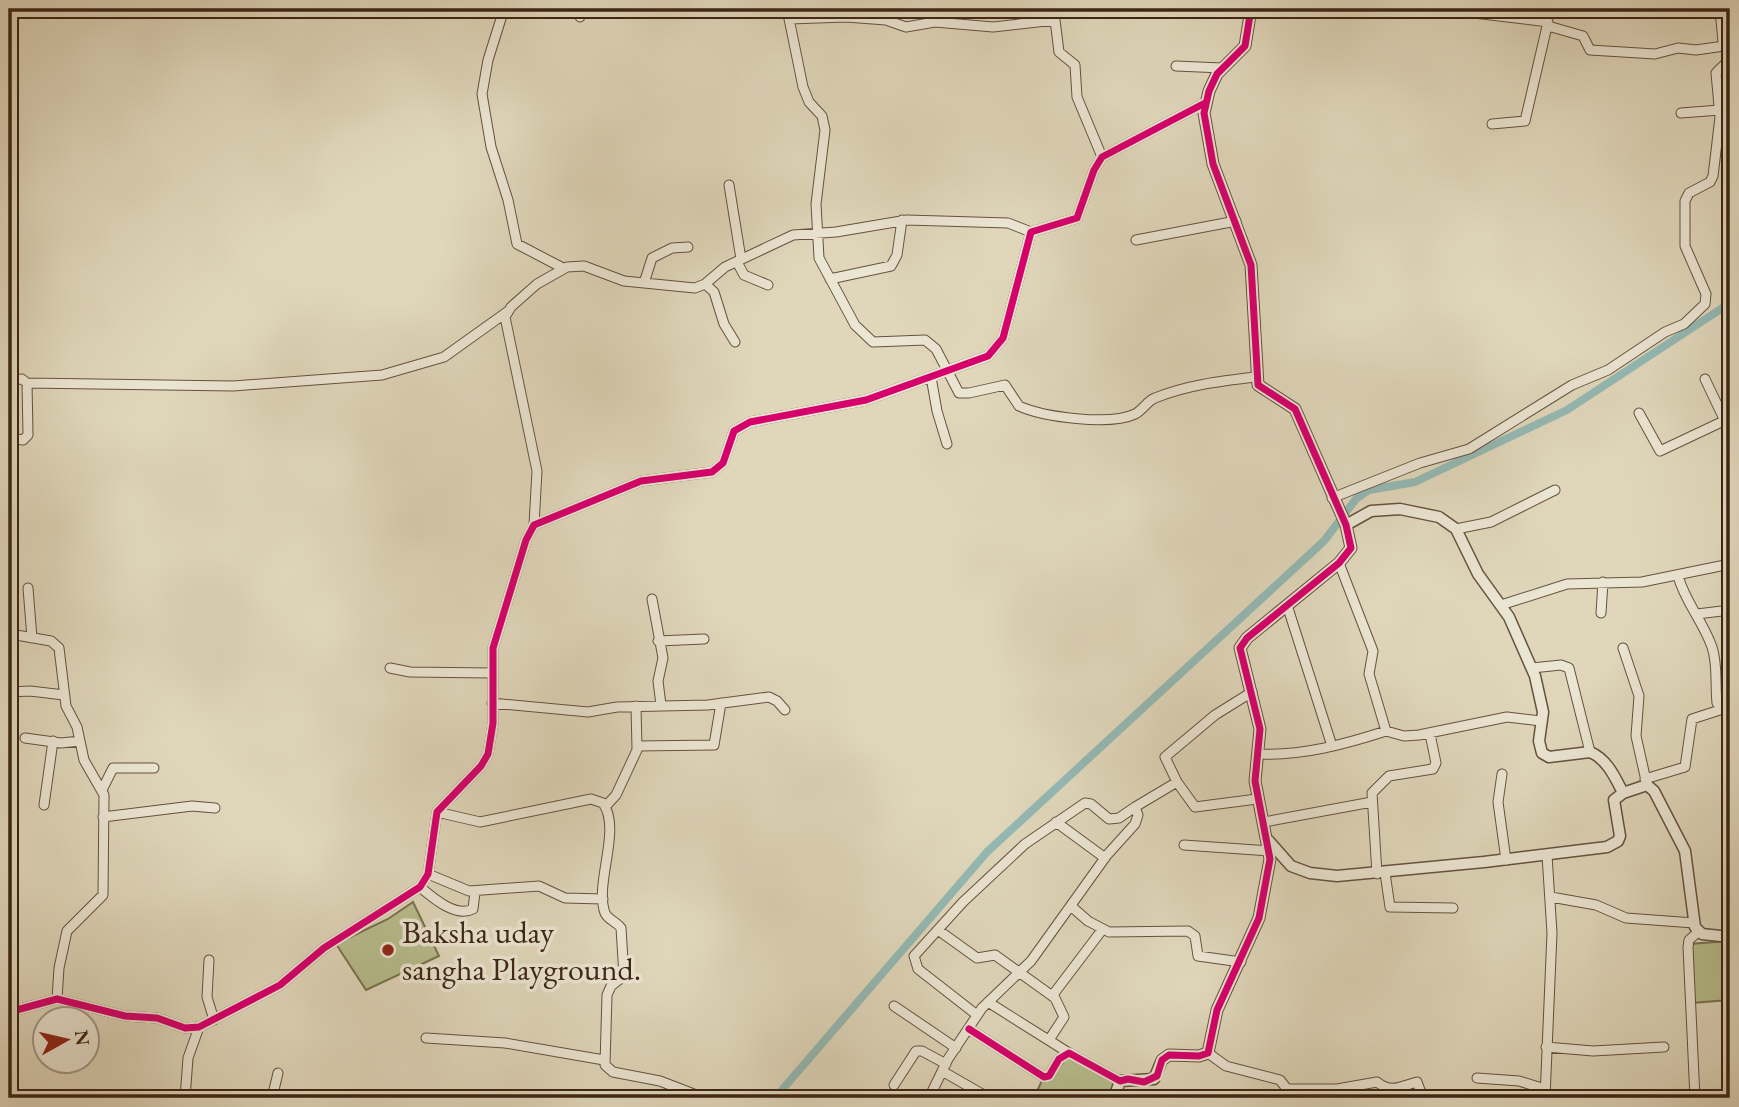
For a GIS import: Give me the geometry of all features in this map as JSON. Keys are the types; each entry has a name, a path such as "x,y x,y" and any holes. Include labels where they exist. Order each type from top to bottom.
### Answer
{"street":[{"path":"505,9 482,88 491,147 508,200 517,244 563,268"},
{"path":"787,9 803,87 809,102 822,116 825,130 816,204 819,258 855,325 873,342 925,340 936,349 946,373 959,393 1005,385 1019,406 1071,418 1125,417 1137,414 1154,398 1206,383 1255,377"},
{"path":"1208,1053 1217,1010 1259,918 1268,881 1269,846 1257,799 1256,771 1260,754 1260,729 1240,648 1247,638 1339,563 1351,548 1345,523 1295,409 1285,401 1262,391 1255,377 1251,265 1210,155 1205,103 1222,68 1245,46 1251,10 1281,9"},
{"path":"1470,9 1477,14 1546,20 1548,26 1525,121 1492,124"},
{"path":"1548,26 1583,36 1587,48 1592,50 1655,54 1678,48 1727,48 1720,9"},
{"path":"790,19 890,20 906,27 933,22 993,27 1055,20 1059,52 1075,65 1077,97 1102,158"},
{"path":"1333,500 1420,463 1469,449 1572,385 1608,370 1665,332 1686,323 1707,298 1685,246 1685,198 1712,180 1720,124 1716,74 1730,59"},
{"path":"1176,66 1222,68"},
{"path":"9,380 27,383 233,386 382,374 444,357 507,312 537,284 563,268 584,266 624,281 695,288 739,260 793,235 902,220 1008,223 1031,232 1077,218 1094,170 1102,158 1205,103"},
{"path":"1681,113 1720,110"},
{"path":"1720,124 1730,124"},
{"path":"729,185 739,260 744,275 768,285"},
{"path":"830,279 894,263 902,220"},
{"path":"1136,240 1236,221"},
{"path":"534,525 641,481 712,472 723,464 734,431 750,422 856,402 983,360 999,344 1031,232"},
{"path":"644,283 652,258 672,248 688,247"},
{"path":"705,284 714,292 724,324 735,342"},
{"path":"9,1012 57,999 125,1016 157,1018 185,1028 199,1027 280,985 324,948 420,887 428,874 437,812 481,766 488,754 492,733 495,640 526,540 534,525 537,471 507,333 507,312"},
{"path":"931,377 947,444"},
{"path":"1639,413 1660,451 1727,419 1705,379"},
{"path":"9,438 23,440 28,435 27,383"},
{"path":"1456,529 1485,524 1555,490"},
{"path":"1345,523 1371,511 1400,509 1439,517 1456,529 1478,574 1501,605 1532,668 1542,698 1539,741 1545,756 1590,752 1602,759 1623,793"},
{"path":"1339,563 1373,651 1369,674 1386,731"},
{"path":"1501,605 1567,584 1642,582 1730,564"},
{"path":"1678,576 1683,594 1697,614 1712,648 1717,703 1726,709"},
{"path":"1601,613 1603,582"},
{"path":"29,588 32,638"},
{"path":"652,599 663,659 658,681 661,705"},
{"path":"1287,605 1332,746"},
{"path":"1697,614 1730,610"},
{"path":"9,625 16,635 51,641 59,648 64,695 87,766 102,790"},
{"path":"658,641 704,639"},
{"path":"1623,648 1639,696 1636,736 1646,782 1654,791 1688,862 1696,928 1688,947 1695,1098"},
{"path":"390,668 410,672 492,673"},
{"path":"1532,668 1569,668 1590,752"},
{"path":"9,692 30,691 64,695"},
{"path":"1252,692 1215,715 1165,757 1177,782 1195,807 1257,799"},
{"path":"492,703 588,712 769,697 785,710"},
{"path":"638,746 714,745 721,703"},
{"path":"636,706 638,746 616,794 605,807 608,830 603,899 606,916 621,928 624,976 611,986 607,995 604,1060 613,1072 660,1081 704,1098"},
{"path":"1184,845 1269,846 1291,866 1310,873 1336,876 1381,874 1607,846 1618,841 1620,830 1614,800 1646,782 1685,768 1692,719 1726,709"},
{"path":"1260,754 1293,754 1386,731 1404,736 1430,734 1507,717 1541,721"},
{"path":"1430,734 1436,766 1428,771 1385,778 1372,793 1381,874 1390,907 1453,908"},
{"path":"25,738 80,741"},
{"path":"44,805 53,741"},
{"path":"57,999 59,968 68,931 103,895 102,790 113,768 154,768"},
{"path":"1502,774 1498,802 1506,860"},
{"path":"977,1015 913,962 914,956 1025,844 1056,822 1085,803 1091,804 1109,820 1119,818 1177,782"},
{"path":"437,812 480,822 591,799 605,807"},
{"path":"1264,822 1372,802"},
{"path":"103,817 192,806 215,808"},
{"path":"929,1098 944,1067 977,1015 1019,974 1072,907 1105,858 1135,824 1138,815 1135,807"},
{"path":"1056,822 1105,858"},
{"path":"1477,1078 1518,1081 1545,1094 1551,897 1547,855"},
{"path":"428,874 451,886 475,892 539,886 565,898 603,899"},
{"path":"420,887 450,908 467,912 474,909 475,892"},
{"path":"1551,897 1596,905 1626,918 1696,928 1730,937"},
{"path":"1072,907 1102,930 1117,933 1188,931 1195,936 1198,956 1241,962"},
{"path":"937,930 968,954 981,958 992,953 1052,996 1061,1006 1064,1017 1049,1040"},
{"path":"1052,996 1102,930"},
{"path":"209,960 207,997 214,1020"},
{"path":"988,1002 1069,1054 1120,1081 1154,1079 1162,1060 1169,1055 1199,1056 1208,1053"},
{"path":"894,1006 956,1048"},
{"path":"199,1027 188,1058 185,1096 202,1098"},
{"path":"969,1029 1044,1077 1049,1076 1063,1055 1069,1054"},
{"path":"426,1038 505,1043 604,1060"},
{"path":"1546,1047 1593,1051 1664,1047"},
{"path":"894,1085 916,1051 922,1051 989,1098"},
{"path":"1208,1053 1226,1066 1280,1080 1287,1094 1343,1093 1377,1082 1385,1089 1396,1090 1418,1082 1423,1098"},
{"path":"272,1098 278,1073"},
{"path":"1114,1098 1120,1081"}],"green space":[{"name":"Baksha uday sangha Playground.","path":"413,902 439,956 366,990 336,944 388,919"},
{"path":"1729,941 1729,1000 1692,1003 1689,944"},
{"path":"1070,1053 1119,1081 1114,1098 1034,1098 1043,1078 1056,1072"}],"waterway":[{"path":"775,1098 987,852 1324,541 1356,499 1369,490 1415,482 1567,410 1730,303"}],"cycle path":[{"path":"969,1029 1044,1077 1049,1076 1059,1059 1069,1053 1120,1081 1128,1079 1144,1082 1157,1076 1162,1060 1169,1055 1199,1056 1208,1053 1217,1010 1259,918 1270,859 1255,781 1260,729 1240,648 1247,638 1339,563 1351,548 1346,525 1295,409 1258,385 1251,265 1213,164 1204,113 1209,91 1217,74 1245,46 1251,9"},
{"path":"9,1012 57,999 125,1016 157,1018 185,1028 199,1027 280,985 324,948 420,887 428,874 437,812 481,766 488,754 493,723 493,648 526,540 534,525 641,481 712,472 723,463 734,431 750,422 866,400 988,356 1003,338 1031,232 1077,218 1094,170 1102,157 1205,103"}],"place":[{"name":"Baksha uday sangha Playground.","path":"388,950"}]}
